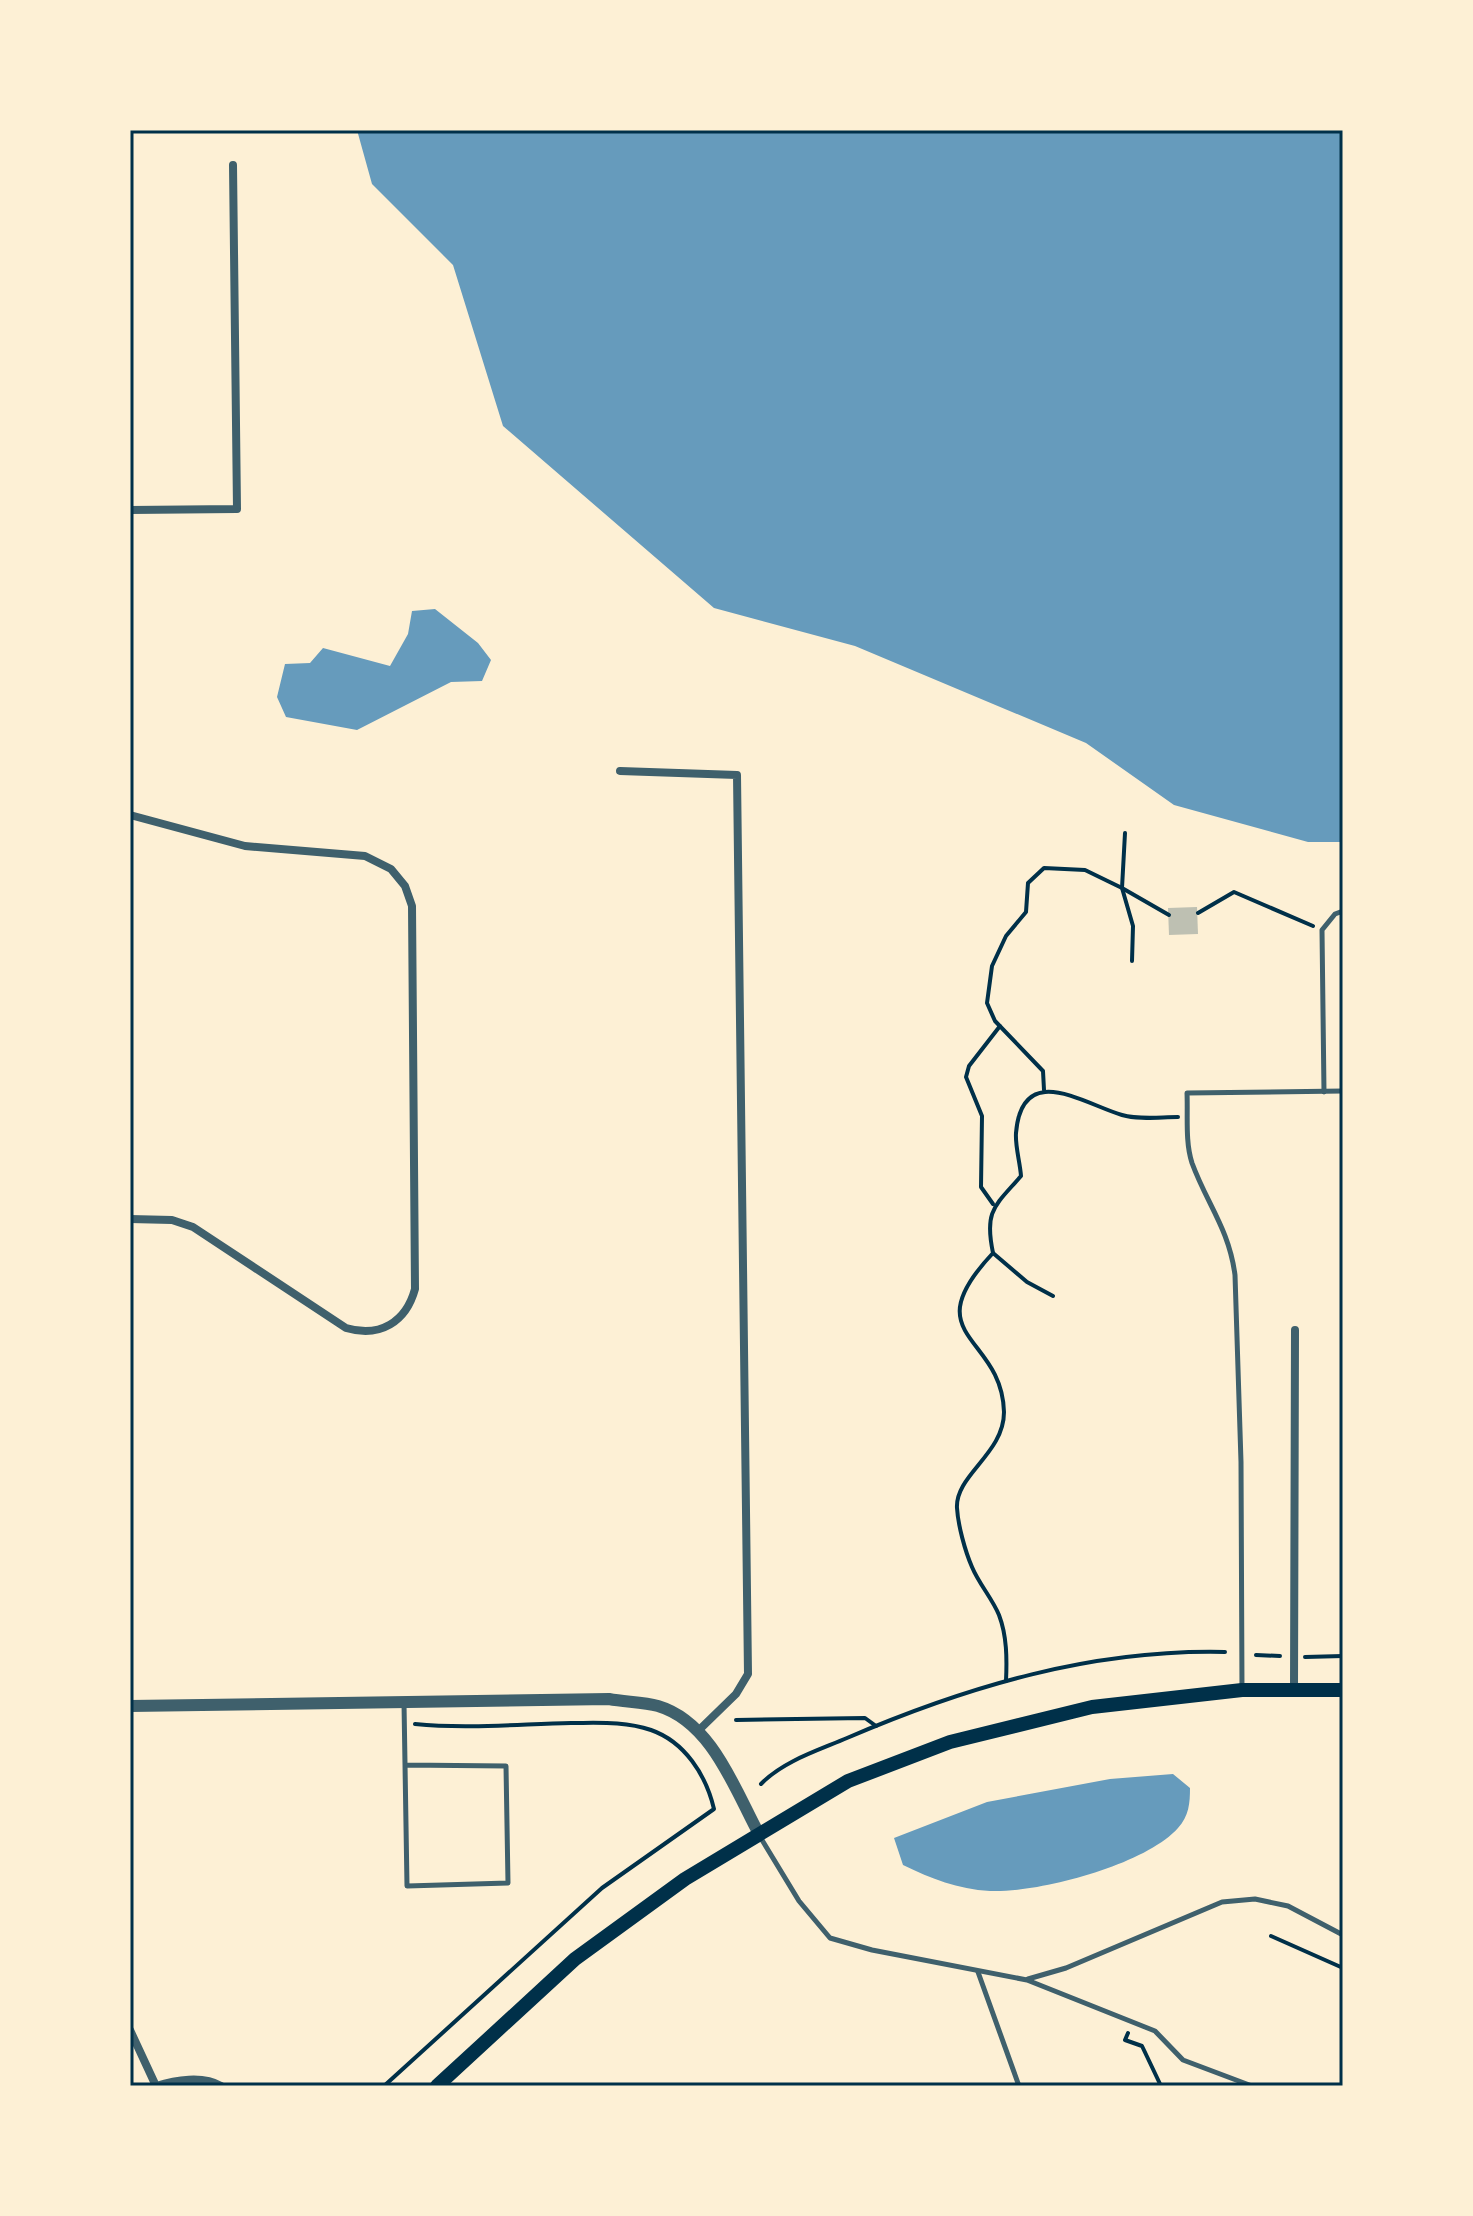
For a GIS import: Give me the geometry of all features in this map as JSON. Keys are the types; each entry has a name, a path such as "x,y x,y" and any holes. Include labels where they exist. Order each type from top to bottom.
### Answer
{"main road":[{"path":"437,2086 575,1959 685,1879 848,1781 950,1742 1092,1707 1242,1690 1343,1690"}],"street":[{"path":"130,510 237,509 233,165"},
{"path":"620,771 737,775 748,1674 736,1694 698,1731"},
{"path":"130,815 245,846 365,856 391,869 405,886 412,906 415,1289 411,1303 392,1324 379,1330 357,1331 346,1328 193,1227 172,1220 130,1219"},
{"path":"1294,1690 1295,1330"},
{"path":"130,1706 609,1699 659,1707 698,1731 718,1758 759,1834"},
{"path":"130,2030 156,2086 174,2081 215,2082 221,2086"}],"lane":[{"path":"1324,1092 1322,930 1335,914 1343,911"},
{"path":"1242,1690 1241,1462 1235,1275 1232,1248 1223,1223 1192,1163 1187,1093 1343,1091"},
{"path":"404,1702 404,1722 407,1886 508,1883 506,1766 405,1765"},
{"path":"759,1834 799,1901 830,1938 1027,1980 1155,2031 1183,2060 1252,2086"},
{"path":"1027,1980 1066,1968 1222,1902 1255,1899 1288,1906 1343,1935"},
{"path":"978,1971 1019,2086"}],"path":[{"path":"1125,833 1122,888 1133,926 1132,961"},
{"path":"1044,1090 1043,1071 1000,1026 987,1003 992,966 1006,936 1026,912 1028,883 1044,868 1085,870 1169,915"},
{"path":"1198,913 1234,892 1322,930"},
{"path":"993,1204 981,1187 982,1116 966,1077 969,1066 1000,1026"},
{"path":"1053,1296 1027,1282 993,1253 988,1227 993,1204 1021,1176 1015,1137 1018,1120 1026,1104 1044,1090 1062,1092 1126,1117 1188,1117"},
{"path":"993,1253 960,1294 960,1321 1001,1389 1004,1415 989,1455 960,1489 957,1506 972,1567 1000,1616 1007,1650 1006,1681"},
{"path":"761,1784 769,1775 811,1753 876,1726 1006,1681 1113,1657 1180,1651 1225,1652"},
{"path":"1256,1655 1287,1657"},
{"path":"1300,1657 1343,1656"},
{"path":"736,1720 865,1718 876,1726"},
{"path":"384,2086 602,1888 714,1809 709,1789 690,1759 669,1739 652,1730 617,1723 404,1722"},
{"path":"1271,1936 1343,1968"},
{"path":"1132,2022 1125,2040 1142,2046 1161,2086"}],"water":[{"path":"357,130 1343,130 1343,842 1308,842 1174,805 1086,743 855,646 714,608 503,426 453,265 372,184"},
{"path":"435,609 478,643 491,660 482,681 451,682 357,730 286,717 277,697 285,664 310,663 323,648 390,666 408,634 412,611"},
{"path":"1173,1774 1190,1788 1185,1819 1178,1828 1142,1854 1062,1882 990,1891 956,1886 903,1865 894,1838 987,1802 1110,1779"}],"building":[{"path":"1197,907 1198,934 1169,935 1168,908"}]}
